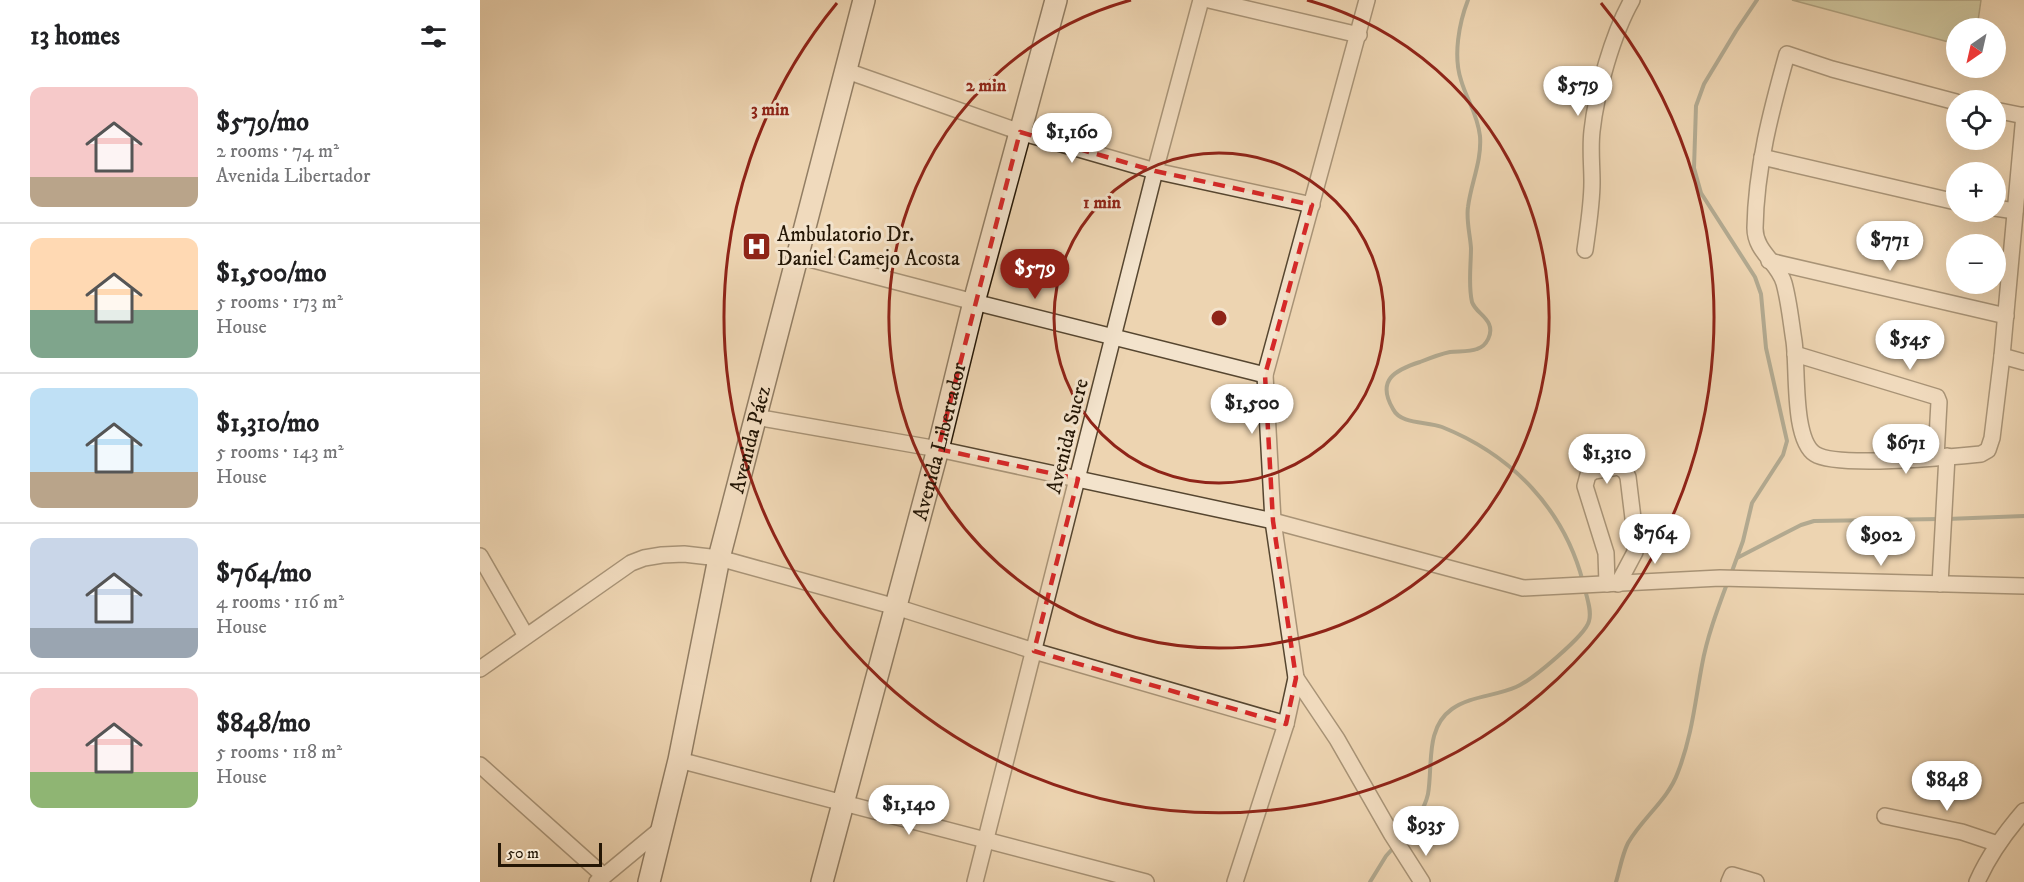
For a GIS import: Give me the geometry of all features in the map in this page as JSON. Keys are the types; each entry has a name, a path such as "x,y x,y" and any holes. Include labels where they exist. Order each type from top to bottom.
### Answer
{"main road":[{"name":"Avenida Páez","path":"649,882 679,760 719,558 864,0"},
{"name":"Avenida Libertador","path":"822,882 938,449 974,302 1056,0"}],"street":[{"name":"Avenida Sucre","path":"975,882 1155,171 1201,0"},
{"path":"1209,0 1359,34"},
{"path":"1236,882 1286,724 1296,678 1273,521 1265,375 1367,0"},
{"path":"1585,250 1592,183 1592,130 1622,22 1632,0"},
{"path":"1946,99 1832,69 1787,54 1762,157 1755,231 1761,250 1784,282 1795,354 1799,426 1804,440 1813,453 1823,457 1858,462 1981,454 1988,450 1992,438 2002,356 2024,116 2006,112"},
{"path":"847,71 1020,132 1155,171 1312,205"},
{"path":"1762,157 1946,200"},
{"path":"2006,210 2015,211"},
{"path":"798,255 1265,375"},
{"path":"1769,261 2006,316"},
{"path":"1795,354 1937,397 1942,457 1940,584"},
{"path":"2002,356 2024,362"},
{"path":"755,417 938,449 1273,521 1515,586 1537,588 1720,578 2024,586"},
{"path":"1618,467 1625,471 1628,477 1636,543 1635,552 1612,584 1606,553 1585,486 1588,475 1594,471 1618,467"},
{"path":"480,669 615,573 644,558 684,554 719,558 896,607 1034,651 1286,724"},
{"path":"480,556 526,636"},
{"path":"1296,678 1337,739 1422,882"},
{"path":"679,760 1146,882"},
{"path":"480,765 601,879 661,829"},
{"path":"1977,882 1990,855 2024,811"},
{"path":"1885,816 1962,832 1998,844"},
{"path":"1729,882 1732,875 1756,882"}],"highlighted area":[{"path":"1020,132 1155,171 1312,205 1265,375 1273,521 1296,678 1286,724 1034,651 1078,479 938,449"}],"green space":[{"path":"1792,0 1981,0 1978,18 1946,18 1946,41"}],"waterway":[{"path":"1468,0 1460,29 1457,61 1463,87 1477,120 1480,136 1478,163 1469,198 1468,212 1471,248 1470,289 1473,305 1489,324 1490,335 1484,345 1477,349 1446,353 1396,373 1387,383 1388,399 1393,409 1402,418 1442,427 1491,453 1512,469 1532,488 1563,531 1583,582"},
{"path":"1731,574 1743,541 1752,503 1783,455 1787,441 1766,348 1761,294 1755,277 1701,193 1694,168 1696,106 1704,84 1757,0"},
{"path":"1947,519 2024,516"},
{"path":"1737,558 1801,525 1814,521 1940,519"},
{"path":"1616,882 1628,843 1674,782 1683,759 1707,644 1728,581"},
{"path":"1400,840 1424,807 1428,794 1434,737 1443,717 1467,701 1516,687 1557,657 1586,628 1589,621 1590,609 1585,589"},
{"path":"1370,882 1395,846"}],"place":[{"name":"Ambulatorio Dr. Daniel Camejo Acosta","path":"756,246"}]}
